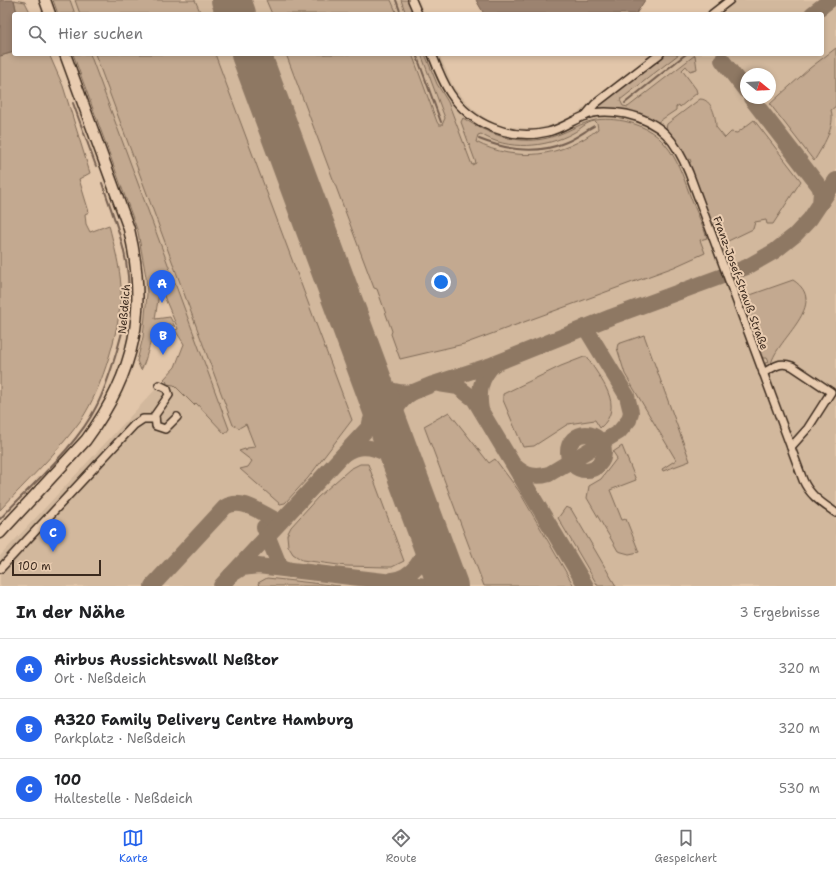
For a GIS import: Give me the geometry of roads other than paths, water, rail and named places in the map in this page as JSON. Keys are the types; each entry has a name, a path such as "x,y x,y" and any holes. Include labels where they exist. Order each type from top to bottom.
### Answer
{"street":[{"path":"45,0 49,12"},
{"path":"412,0 417,12"},
{"path":"715,12 730,0"},
{"name":"Neßdeich","path":"0,533 86,440 98,424 117,388 130,351 136,323 138,279 136,258 129,229 66,56"},
{"path":"433,56 444,83 454,98 472,117 495,129 520,134 541,134 560,128 585,116 595,104 657,56"},
{"name":"Franz-Josef-Strauß Straße","path":"585,116 597,112 610,112 638,117 656,126 672,141 682,157 689,174 790,447 809,491 815,499 836,512"},
{"path":"763,373 778,364 785,364 792,366 831,392 808,428 790,447"},
{"path":"159,385 167,389 169,395 166,401 156,412 156,426 163,429 177,417"},
{"path":"0,569 134,425 143,419 155,419"}],"waterway":[{"path":"396,0 400,12"},
{"path":"417,56 441,122"},
{"path":"625,103 684,56"},
{"path":"73,103 96,166"},
{"path":"479,139 500,146 522,150 543,149 568,141 594,126"},
{"path":"0,519 65,451 88,422 106,385 123,330 128,294 128,276 121,240 102,183"}],"place":[{"name":"Airbus Aussichtswall Neßtor","path":"162,303"},
{"name":"A320 Family Delivery Centre Hamburg","path":"163,355"},
{"name":"100","path":"53,552"}]}
